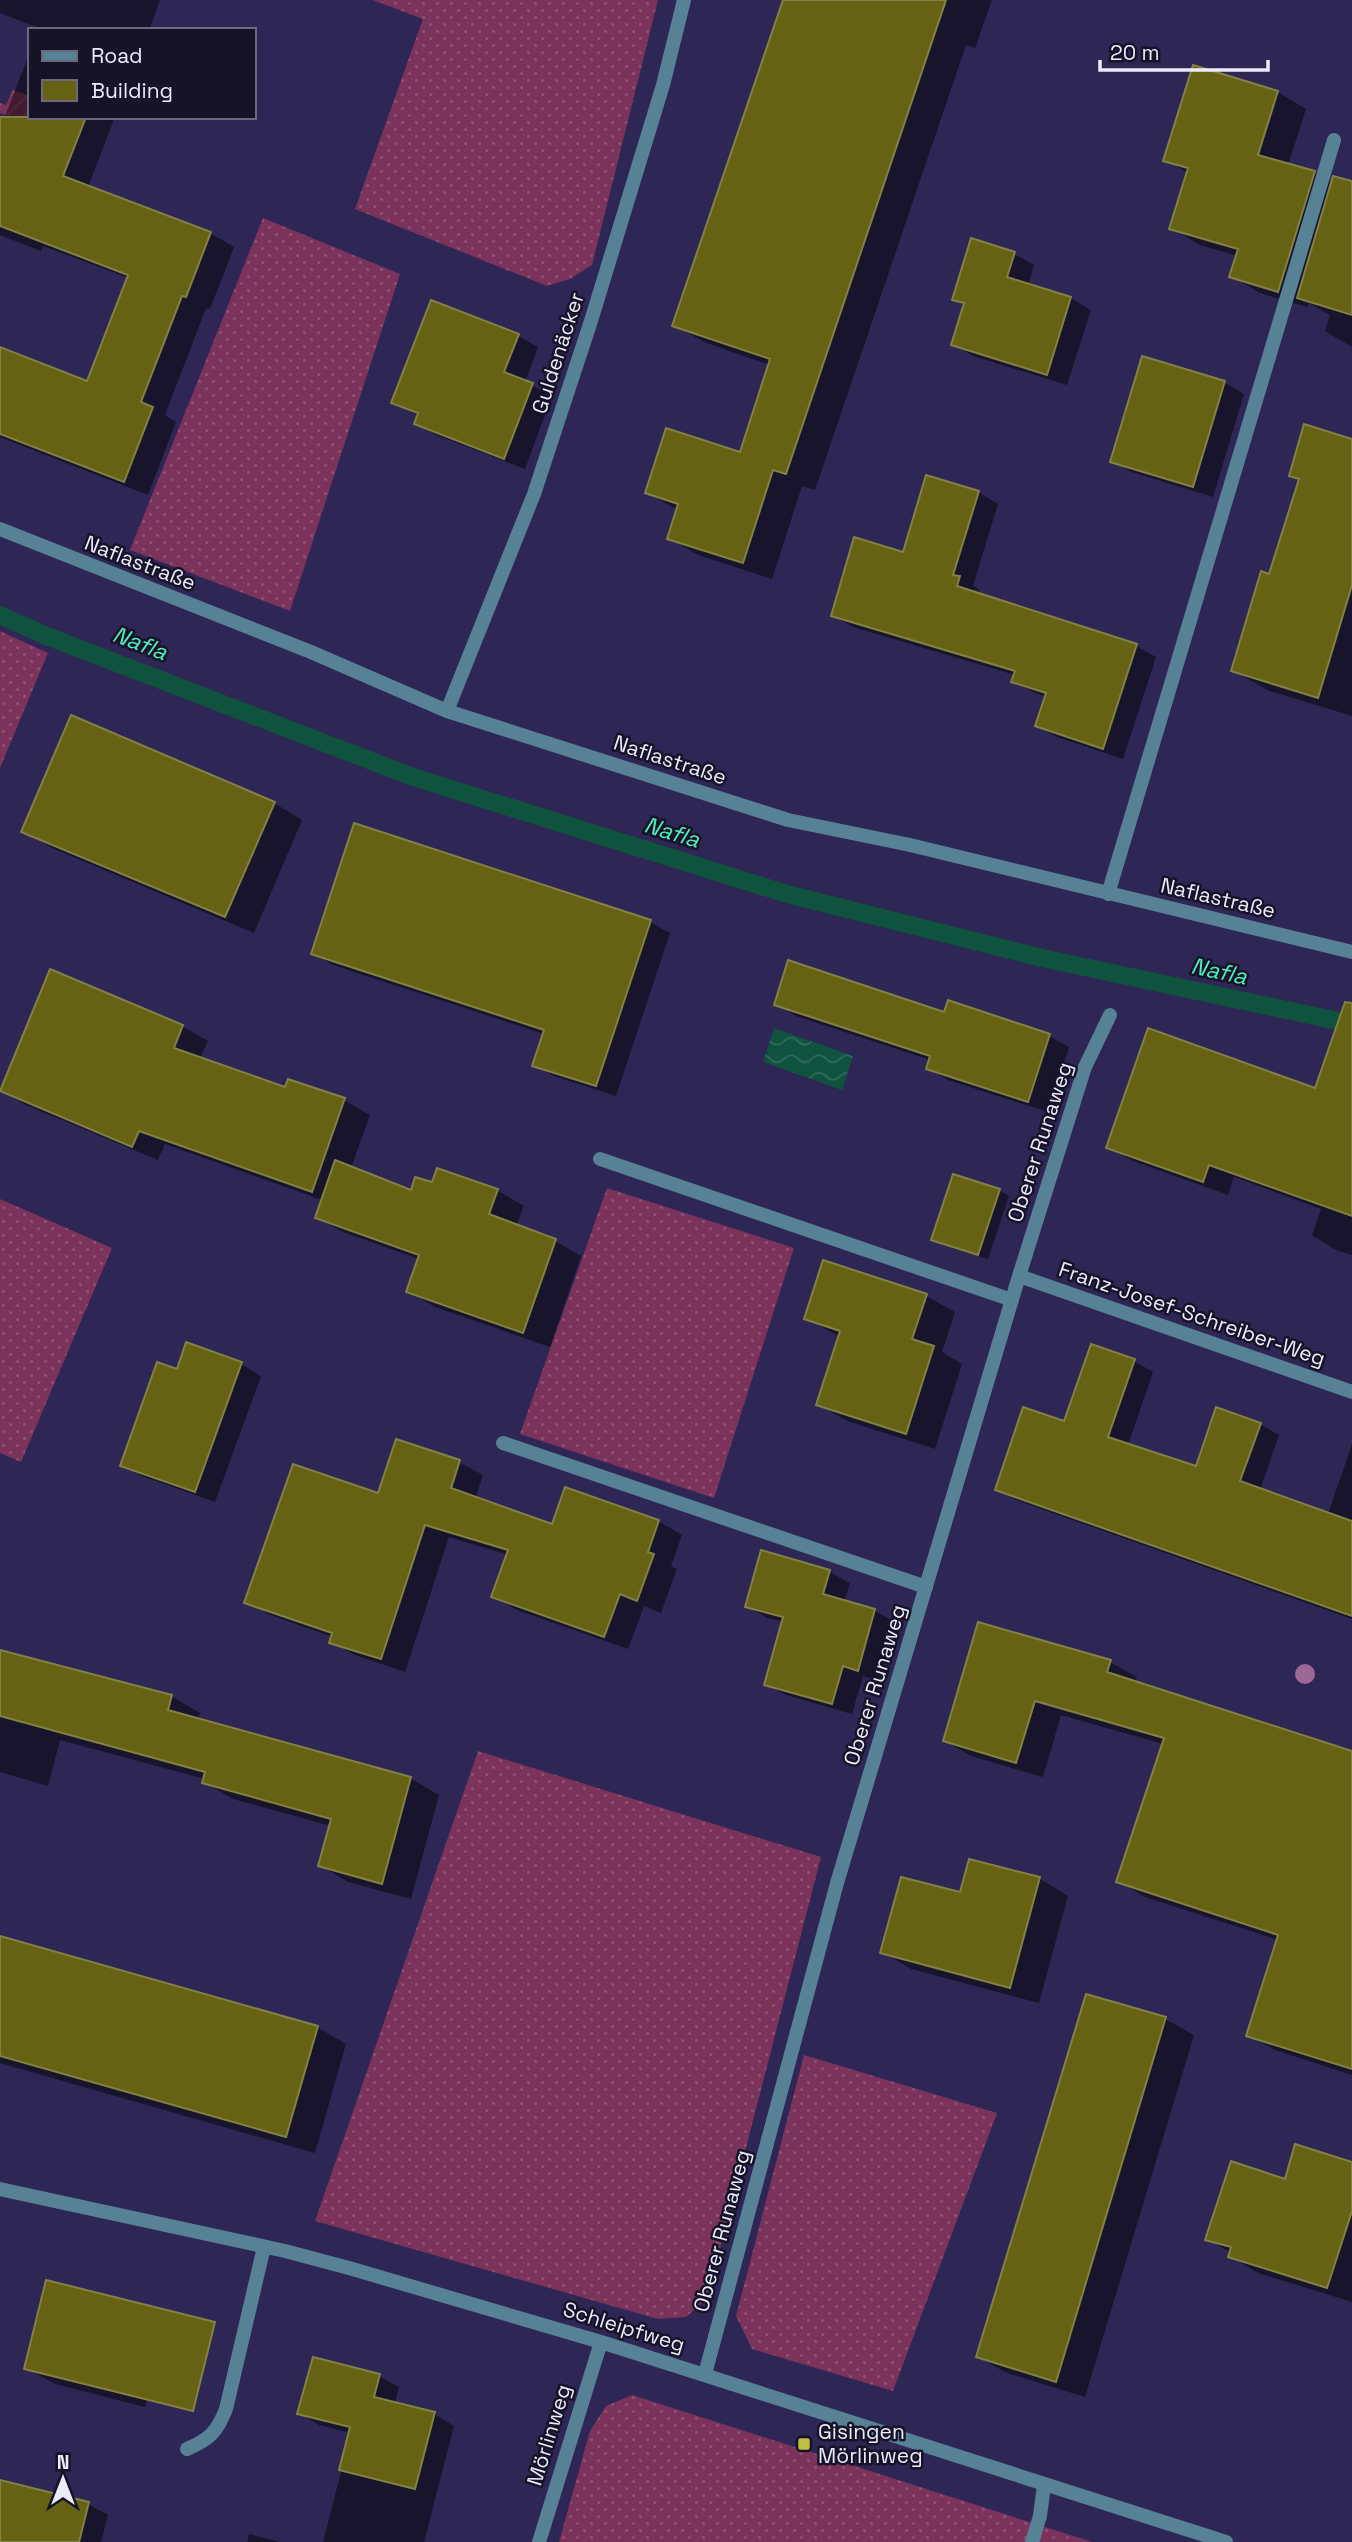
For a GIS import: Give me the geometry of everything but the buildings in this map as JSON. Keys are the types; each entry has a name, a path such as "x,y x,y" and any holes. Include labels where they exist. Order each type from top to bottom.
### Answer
{"street":[{"name":"Guldenäcker","path":"446,710 534,494 591,321 663,85 684,0"},
{"path":"1108,894 1334,140"},
{"name":"Naflastraße","path":"0,528 311,652 446,710 788,820 910,845 1352,952"},
{"name":"Oberer Runaweg","path":"705,2374 837,1883 1019,1276 1085,1067 1110,1015"},
{"path":"600,1159 1012,1300"},
{"name":"Franz-Josef-Schreiber-Weg","path":"1019,1276 1352,1392"},
{"path":"503,1443 926,1587"},
{"name":"Schleipfweg","path":"0,2189 264,2246 349,2268 705,2374 1226,2542"},
{"path":"187,2449 202,2442 218,2429 222,2419 264,2246"},
{"name":"Mörlinweg","path":"539,2542 601,2342"},
{"path":"1032,2542 1040,2516 1044,2485"}],"shaded area":[{"path":"373,0 658,0 592,265 570,279 547,286 355,209 423,19"},
{"path":"13,90 28,95 28,119 34,119 73,141 0,113 0,103 6,105"},
{"path":"263,218 400,274 290,611 130,550"},
{"path":"0,631 48,653 0,768"},
{"path":"607,1188 794,1248 714,1498 520,1434"},
{"path":"0,1199 112,1248 21,1462 0,1453"},
{"path":"478,1751 821,1857 707,2299 686,2317 658,2319 315,2221"},
{"path":"804,2055 997,2113 893,2391 752,2349 736,2316"},
{"path":"632,2395 1092,2542 559,2542 590,2431 606,2406"}],"water":[{"path":"774,1028 853,1056 842,1090 763,1062"}],"waterway":[{"name":"Nafla","path":"0,615 44,635 413,777 787,894 1042,958 1352,1024"}],"place":[{"name":"Gisingen Mörlinweg","path":"804,2444"}]}
